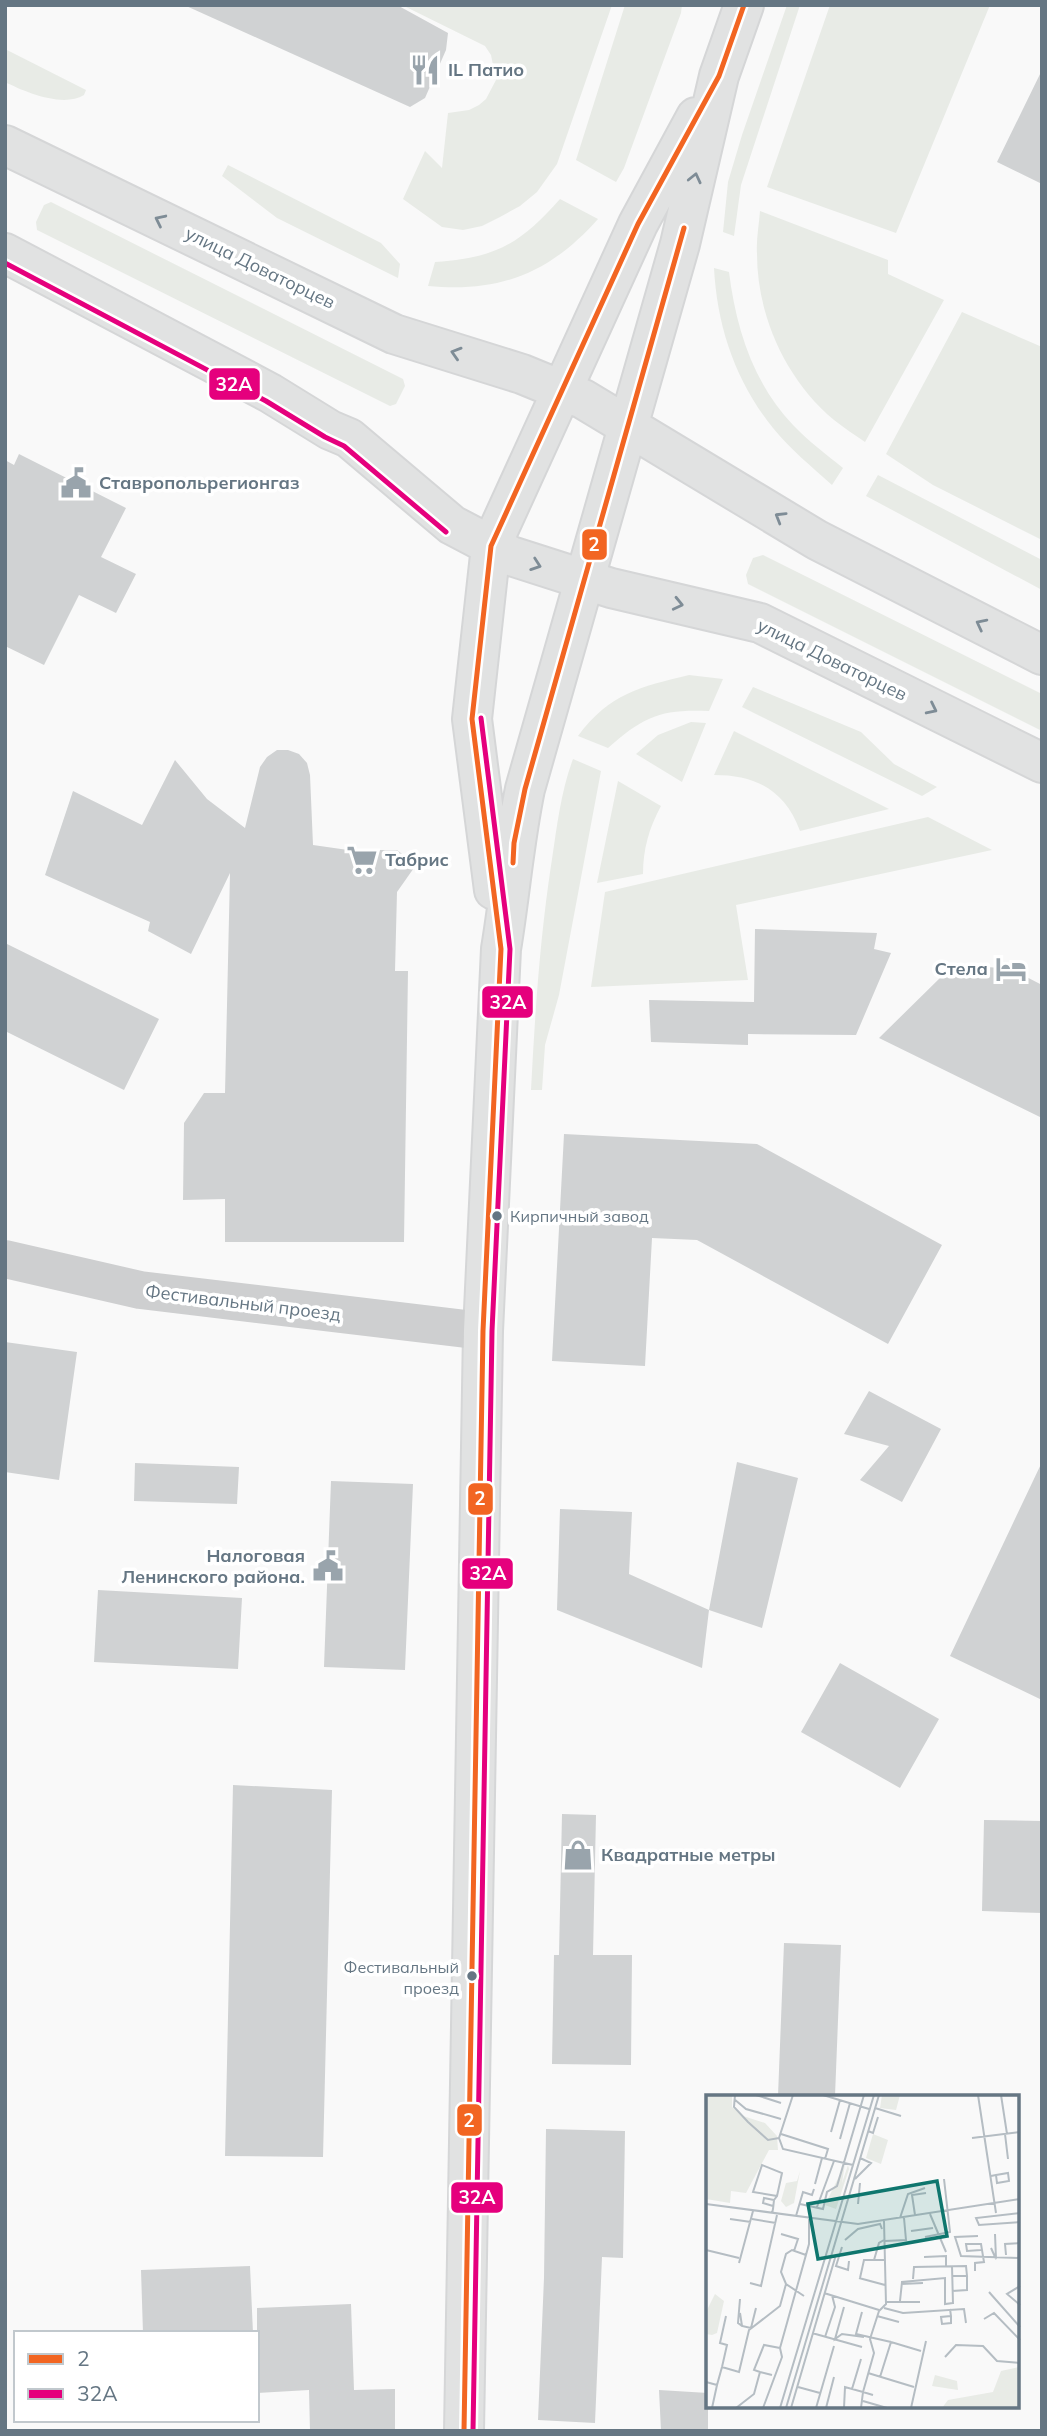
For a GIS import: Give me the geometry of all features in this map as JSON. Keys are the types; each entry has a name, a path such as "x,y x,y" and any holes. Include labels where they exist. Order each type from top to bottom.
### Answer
{"main road":[{"path":"464,2431 483,1331 501,949 511,887 514,843 525,789 680,244 719,76 744,5"},
{"path":"501,949 472,719 491,546 638,224 719,76"},
{"name":"улица Доваторцев","path":"5,145 394,334 522,374 583,399 817,540 1042,655"},
{"name":"улица Доваторцев","path":"5,253 270,393 330,430 349,438 452,525 511,556 611,588 760,623 1042,763"}],"street":[{"name":"Фестивальный проезд","path":"5,1259 140,1290 483,1331"}],"shaded area":[{"path":"402,5 612,5 557,164 537,192 520,206 482,226 463,230 442,227 403,199 425,151 442,168 448,113 469,110 486,99 496,80 491,55 485,46"},
{"path":"625,5 682,5 624,168 616,182 576,160"},
{"path":"787,5 800,5 741,185 734,236 723,232 728,182"},
{"path":"830,5 990,5 896,233 767,187"},
{"path":"5,49 86,90 84,95 75,99 55,99 33,94 5,82"},
{"path":"228,165 381,243 400,264 398,278 277,218 222,176"},
{"path":"560,199 598,219 580,238 542,266 501,282 478,286 428,286 435,262 475,257 505,246 532,227"},
{"path":"51,202 403,379 405,386 396,404 390,406 37,230 36,222 44,205"},
{"path":"760,211 888,260 888,274 944,300 865,442 817,404 802,386 778,345 762,300 758,277"},
{"path":"714,268 729,272 742,334 767,391 799,431 843,468 832,485 780,436 749,392 724,332"},
{"path":"962,312 1042,347 1042,540 933,485 886,454"},
{"path":"878,475 1042,560 1042,590 866,496"},
{"path":"763,555 1042,694 1042,731 748,584 746,575 753,558"},
{"path":"689,675 723,679 709,711 678,711 654,717 632,728 608,748 578,736 614,701 641,688"},
{"path":"753,687 861,732 894,764 937,787 922,796 742,707"},
{"path":"691,722 706,723 682,782 636,754 658,735"},
{"path":"734,731 889,809 800,831 786,805 767,788 743,778 714,775"},
{"path":"573,759 601,771 559,995 545,1045 542,1090 531,1090 538,974 548,888 565,783"},
{"path":"618,781 661,806 648,839 643,874 597,883"},
{"path":"928,817 992,850 736,905 748,980 591,987 605,892"}],"building":[{"path":"184,5 397,5 448,33 446,50 425,98 410,107"},
{"path":"1042,70 1042,184 997,162"},
{"path":"19,454 126,508 101,557 136,574 116,613 79,595 44,665 5,646 5,460 14,465"},
{"path":"277,750 299,754 307,763 310,775 313,845 348,850 397,850 416,865 397,892 395,971 408,971 404,1242 225,1242 225,1199 183,1200 184,1123 204,1093 225,1093 230,873 191,954 148,931 150,922 45,875 73,791 142,825 175,760 207,799 245,828 260,767 267,757"},
{"path":"755,929 877,933 874,949 891,953 856,1035 748,1034 748,1045 651,1042 649,1000 754,1002"},
{"path":"5,943 159,1019 124,1090 5,1031"},
{"path":"976,966 1011,969 1042,985 1042,1118 879,1038 942,976"},
{"path":"564,1134 757,1144 942,1245 888,1344 697,1240 652,1238 645,1366 552,1361"},
{"path":"5,1342 77,1352 59,1480 5,1472"},
{"path":"869,1391 941,1429 902,1502 860,1480 889,1446 844,1434"},
{"path":"737,1462 798,1478 762,1628 709,1610"},
{"path":"1042,1462 1042,1700 950,1656"},
{"path":"135,1463 239,1467 237,1504 134,1501"},
{"path":"331,1481 413,1484 405,1670 324,1667"},
{"path":"560,1509 632,1512 629,1574 709,1610 702,1668 557,1610"},
{"path":"98,1590 242,1598 238,1669 94,1662"},
{"path":"840,1663 939,1719 900,1788 801,1732"},
{"path":"233,1785 332,1790 323,2157 225,2156"},
{"path":"562,1814 596,1815 593,1955 632,1955 631,2065 552,2064 554,1955 559,1955"},
{"path":"984,1820 1042,1821 1042,1913 982,1911"},
{"path":"784,1943 841,1945 835,2095 778,2095"},
{"path":"546,2129 625,2131 623,2258 602,2257 595,2423 538,2420"},
{"path":"250,2266 253,2331 143,2331 141,2270"},
{"path":"351,2304 354,2390 395,2389 395,2431 310,2431 309,2390 259,2393 257,2308"},
{"path":"659,2390 706,2393 708,2431 661,2431"}],"transit line":[{"name":"2","path":"464,2431 483,1331 501,949 472,719 491,546 638,224 719,76 744,5"},
{"name":"2","path":"513,863 514,843 525,789 684,228"},
{"name":"32A","path":"5,263 266,401 344,446 446,532"},
{"name":"32A","path":"473,2431 492,1331 510,949 481,718"}],"place":[{"name":"IL Патио","path":"425,70"},
{"name":"Ставропольрегионгаз","path":"76,483"},
{"name":"Табрис","path":"362,860"},
{"name":"Стела","path":"1011,969"},
{"name":"Кирпичный завод","path":"497,1216"},
{"name":"Налоговая Ленинского района.","path":"328,1566"},
{"name":"Квадратные метры","path":"578,1855"},
{"name":"Фестивальный проезд","path":"472,1976"}]}
